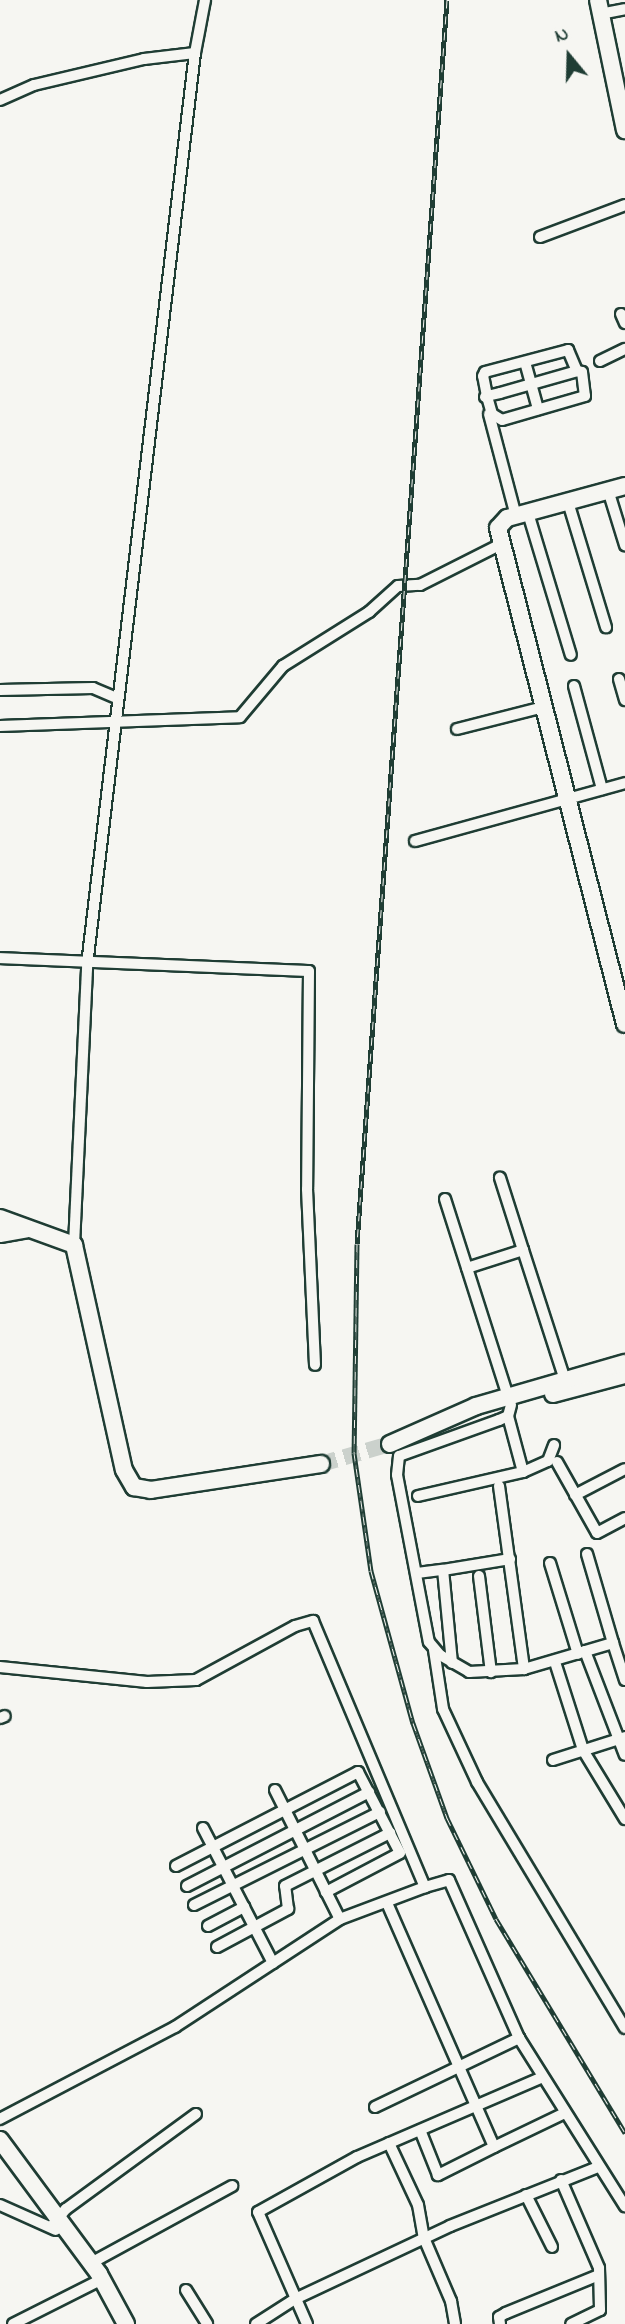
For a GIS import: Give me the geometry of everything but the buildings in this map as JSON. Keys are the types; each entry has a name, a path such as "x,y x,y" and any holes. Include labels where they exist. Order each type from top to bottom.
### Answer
{"street":[{"path":"205,0 195,53 87,965 74,1245 124,1470 134,1487 151,1490 321,1464"},
{"path":"625,9 599,7 625,130"},
{"path":"0,100 34,85 144,59 195,53"},
{"path":"540,237 625,205"},
{"path":"600,362 625,349"},
{"path":"568,350 577,371 585,380 586,396 496,420 486,397 485,372 526,362 568,350"},
{"path":"526,362 538,408"},
{"path":"486,397 577,371"},
{"path":"478,374 522,515 571,655"},
{"path":"625,486 499,523 501,544 625,1024"},
{"path":"608,491 625,545"},
{"path":"568,502 606,627"},
{"path":"0,726 240,717 283,666 369,612 398,586 420,585 501,544"},
{"path":"619,680 625,700"},
{"path":"574,686 602,789"},
{"path":"0,690 93,688 117,698"},
{"path":"457,729 543,707"},
{"path":"415,841 625,783"},
{"path":"0,958 87,965 309,971 307,1189 315,1365"},
{"path":"500,1178 565,1380"},
{"path":"445,1199 509,1406 523,1472"},
{"path":"0,1218 74,1245"},
{"path":"0,1234 27,1229"},
{"path":"467,1268 523,1250"},
{"path":"625,1363 565,1380 399,1456 397,1475 434,1650 443,1709 477,1782 625,2028"},
{"path":"390,1444 464,1414 477,1416 625,1375"},
{"path":"418,1496 523,1472 548,1461 554,1445"},
{"path":"557,1462 597,1533 625,1518"},
{"path":"575,1495 625,1469"},
{"path":"499,1486 524,1669"},
{"path":"587,1553 625,1681"},
{"path":"417,1573 509,1559"},
{"path":"550,1563 582,1653 625,1755"},
{"path":"443,1570 452,1664"},
{"path":"479,1576 491,1672"},
{"path":"0,1667 147,1682 196,1680 295,1626 313,1621 425,1887"},
{"path":"434,1650 452,1664 469,1672 491,1672 524,1669 555,1662 613,1643"},
{"path":"555,1662 583,1750 625,1819"},
{"path":"552,1760 620,1739"},
{"path":"176,1867 358,1772 400,1853 326,1892"},
{"path":"275,1790 340,1919"},
{"path":"187,1886 369,1792"},
{"path":"194,1905 380,1812"},
{"path":"203,1828 274,1963"},
{"path":"217,1947 288,1909 285,1886 390,1833"},
{"path":"0,2119 175,2027 340,1919 449,1880 519,2038 625,2206"},
{"path":"387,1903 494,2147"},
{"path":"208,1926 244,1907"},
{"path":"374,2107 519,2038"},
{"path":"307,2324 258,2212 389,2143 543,2077"},
{"path":"420,2130 438,2175 565,2113"},
{"path":"54,2222 196,2114"},
{"path":"0,2140 54,2222 87,2257 126,2324"},
{"path":"389,2143 418,2206 424,2238 451,2301 455,2324"},
{"path":"256,2324 295,2299 424,2238 598,2167"},
{"path":"561,2180 599,2275 600,2310 571,2324"},
{"path":"87,2257 232,2186"},
{"path":"526,2195 552,2247"},
{"path":"0,2205 54,2222"},
{"path":"500,2324 499,2317 506,2313 599,2275"},
{"path":"13,2324 36,2319 102,2279"},
{"path":"186,2290 207,2324"}],"tunnel":[{"path":"321,1464 390,1444"}],"railway":[{"path":"447,0 357,1244 354,1453 371,1571 413,1723 447,1818 496,1919 625,2133"}]}
